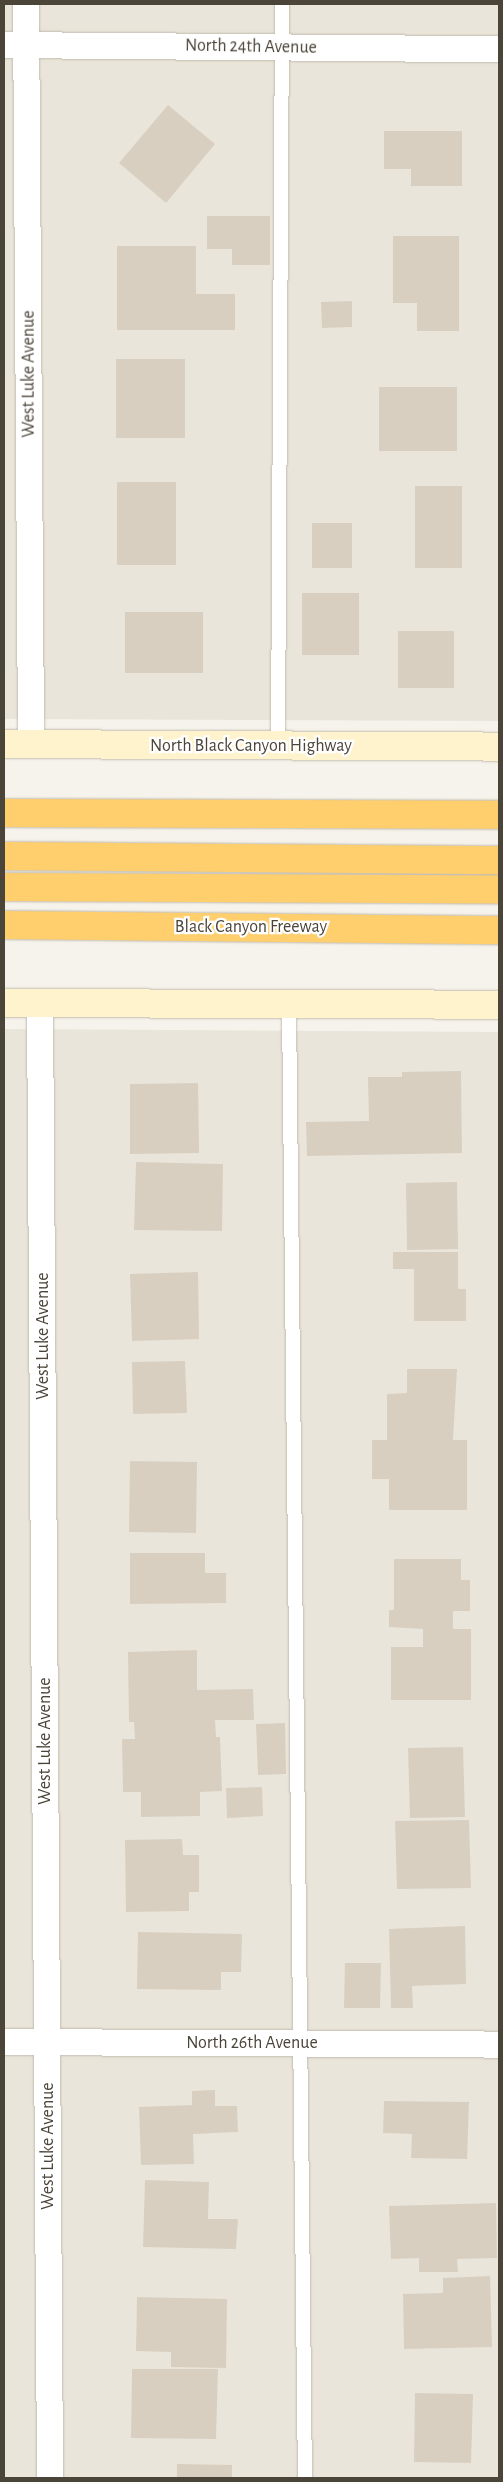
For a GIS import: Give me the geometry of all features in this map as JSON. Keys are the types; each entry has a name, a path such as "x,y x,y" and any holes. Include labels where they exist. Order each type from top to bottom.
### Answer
{"highway":[{"path":"4,813 499,815"},
{"path":"4,856 499,860"},
{"path":"4,887 499,890"},
{"name":"Black Canyon Freeway","path":"4,925 499,930"}],"main road":[{"name":"North Black Canyon Highway","path":"4,744 499,747"},
{"path":"4,1003 499,1005"}],"street":[{"name":"West Luke Avenue","path":"26,4 15,45 31,744"},
{"name":"North 24th Avenue","path":"15,45 499,49"},
{"name":"West Luke Avenue","path":"40,1003 50,2478"},
{"name":"North 26th Avenue","path":"4,2042 499,2045"}],"lane":[{"path":"278,746 282,4"},
{"path":"289,1005 305,2478"}],"shaded area":[{"path":"4,4 499,4 499,721 4,719"},
{"path":"4,1029 499,1032 499,2478 4,2478"}],"building":[{"path":"168,105 215,144 166,203 119,163"},
{"path":"384,131 462,131 462,186 411,186 411,169 384,169"},
{"path":"207,216 270,216 270,265 232,265 232,249 207,249"},
{"path":"393,236 459,236 459,331 417,331 417,303 393,303"},
{"path":"117,246 196,246 196,294 235,294 235,330 117,330"},
{"path":"352,301 352,327 322,328 321,302"},
{"path":"116,359 185,359 185,438 116,438"},
{"path":"379,387 457,387 457,451 379,451"},
{"path":"117,482 176,482 176,565 117,565"},
{"path":"415,486 462,486 462,568 415,568"},
{"path":"312,523 352,523 352,568 312,568"},
{"path":"302,593 359,593 359,655 302,655"},
{"path":"125,612 203,612 203,673 125,673"},
{"path":"398,631 454,631 454,688 398,688"},
{"path":"461,1071 462,1153 307,1156 306,1122 369,1121 368,1077 402,1077 402,1072"},
{"path":"198,1083 199,1153 130,1154 130,1084"},
{"path":"136,1162 223,1164 222,1231 134,1230"},
{"path":"457,1182 458,1249 407,1250 406,1183"},
{"path":"393,1252 458,1252 458,1289 466,1289 466,1321 414,1321 414,1269 393,1269"},
{"path":"198,1272 199,1339 132,1341 130,1274"},
{"path":"185,1361 187,1413 133,1414 132,1362"},
{"path":"407,1369 457,1369 453,1440 467,1440 467,1510 389,1510 389,1479 372,1479 372,1440 387,1440 387,1394 407,1393"},
{"path":"130,1461 197,1462 196,1533 129,1532"},
{"path":"130,1553 205,1553 205,1573 226,1573 226,1603 130,1604"},
{"path":"394,1559 461,1559 461,1580 470,1580 470,1611 453,1611 453,1629 471,1629 471,1700 391,1700 391,1647 423,1647 423,1629 389,1627 389,1610 394,1610"},
{"path":"197,1650 197,1690 253,1689 254,1720 215,1720 216,1737 220,1737 222,1791 200,1792 200,1816 141,1817 141,1792 123,1792 122,1739 135,1739 134,1722 129,1722 128,1652"},
{"path":"285,1723 286,1774 258,1775 256,1724"},
{"path":"463,1747 465,1817 410,1818 408,1748"},
{"path":"262,1787 263,1816 227,1818 226,1788"},
{"path":"469,1820 471,1888 397,1889 395,1821"},
{"path":"182,1839 183,1855 199,1855 199,1892 189,1892 189,1911 126,1912 125,1840"},
{"path":"465,1926 466,1984 412,1986 413,2008 391,2008 389,1929"},
{"path":"138,1932 242,1934 241,1972 221,1972 221,1990 137,1989"},
{"path":"345,1963 381,1963 380,2008 344,2008"},
{"path":"215,2090 215,2106 237,2106 238,2132 193,2134 194,2164 141,2165 139,2107 192,2105 192,2091"},
{"path":"384,2101 469,2102 467,2159 411,2158 412,2134 383,2133"},
{"path":"145,2180 209,2182 208,2219 238,2219 236,2249 143,2247"},
{"path":"496,2203 497,2258 457,2259 458,2272 419,2272 419,2258 391,2259 389,2206"},
{"path":"490,2276 492,2347 404,2349 403,2294 443,2293 443,2278"},
{"path":"137,2297 227,2299 226,2368 171,2367 171,2352 136,2351"},
{"path":"132,2369 218,2369 216,2439 131,2438"},
{"path":"415,2393 473,2394 471,2463 414,2462"},
{"path":"177,2464 232,2465 232,2478 177,2478"}]}
